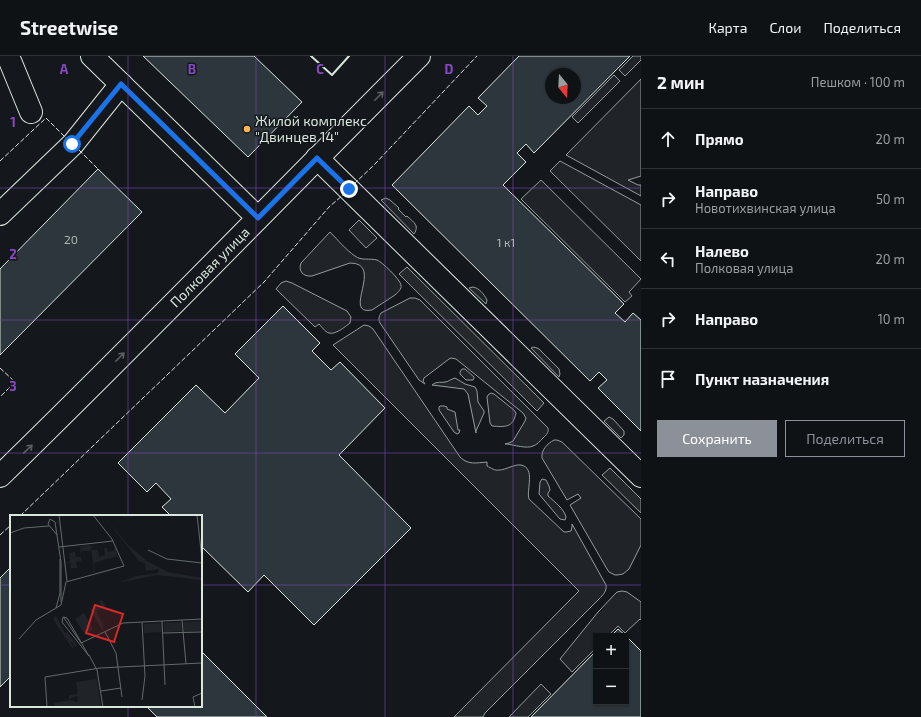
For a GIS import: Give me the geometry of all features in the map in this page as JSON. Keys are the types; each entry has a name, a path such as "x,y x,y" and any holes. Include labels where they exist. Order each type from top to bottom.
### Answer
{"street":[{"path":"8,56 31,112"},
{"path":"92,56 258,218"},
{"name":"Полковая улица","path":"0,476 419,56"},
{"path":"0,214 72,144 121,84"},
{"path":"317,158 641,476"}],"shaded area":[{"path":"633,56 641,56 641,60 625,76 619,70"},
{"path":"614,75 620,81 578,123 572,117"},
{"path":"641,79 641,176 628,180 641,185 641,196 566,155"},
{"path":"560,161 641,205 641,261 550,171"},
{"path":"541,180 641,279 629,292 632,296 625,302 521,199"},
{"path":"386,198 399,208 398,209 406,217 407,216 415,224 416,231 414,234 381,200"},
{"path":"359,220 377,238 366,248 349,230"},
{"path":"330,232 348,251 357,258 377,260 387,267 400,282 401,286 398,292 372,310 364,310 360,305 364,271 360,265 350,263 312,276 306,276 302,273 300,269 301,263"},
{"path":"407,267 544,403 537,411 399,274"},
{"path":"286,281 347,311 351,317 350,323 334,333 326,332 319,324 315,327 276,289 281,283"},
{"path":"473,287 483,294 487,300 486,304 469,288"},
{"path":"410,298 420,300 548,428 547,434 538,443 530,447 505,444 513,441 526,418 523,413 456,359 449,359 424,378 423,381 425,384 419,380 379,320 381,313"},
{"path":"364,325 373,329 463,460 476,463 487,462 487,466 496,470 502,470 518,465 526,467 530,480 528,495 529,499 564,532 571,531 572,524 606,585 602,596 485,713 483,717 454,717 579,591 333,345"},
{"path":"533,347 539,349 559,369 559,377 531,348"},
{"path":"462,369 465,369 474,377 473,380 466,380 460,374"},
{"path":"455,378 465,384 475,387 477,391 478,402 484,413 476,433 468,394 464,389 432,385 446,382"},
{"path":"491,393 516,413 513,422 508,426 492,426 490,423 487,397"},
{"path":"440,406 447,407 447,409 455,412 458,430 460,430 459,433 457,434 454,432 439,410"},
{"path":"609,417 613,419 624,431 624,435 621,438 604,421"},
{"path":"554,440 562,442 641,519 641,545 629,569 623,574 615,575 609,572 570,505 581,498 578,494 567,500 542,458 542,452 549,443"},
{"path":"610,468 641,499 641,513 602,475"},
{"path":"542,479 546,480 549,486 550,490 548,496 563,511 566,517 565,520 560,519 539,494 540,482"},
{"path":"617,592 627,592 641,602 641,620 640,619 625,633 618,626 611,633 593,633 593,651 572,672 560,659 598,612"},
{"path":"541,684 551,694 528,717 509,717"}],"building":[{"name":"Жилой комплекс \"Двинцев 14\"","path":"143,56 254,56 302,102 248,157"},
{"path":"519,56 630,56 534,153 526,144 517,153 526,162 503,185 624,304 615,313 625,322 633,313 641,320 641,431 598,388 607,380 599,372 590,381 392,185 469,106 478,115 487,106 478,98"},
{"path":"98,169 142,212 0,355 0,269"},
{"path":"283,306 320,343 312,351 331,370 340,362 385,408 339,455 411,528 314,625 264,575 248,592 202,547 202,515 170,515 162,507 171,499 156,483 147,492 118,463 196,385 225,413 259,378 235,354"},
{"path":"10,568 10,677 0,687 0,578"},
{"path":"618,629 623,633 614,633"},
{"path":"629,639 641,651 641,717 531,717 593,654 593,705 629,705"},
{"path":"202,652 267,717 157,717 147,707 202,707"}],"fence":[{"path":"354,184 374,165 477,56"},
{"path":"0,161 46,118 67,139"},
{"path":"79,150 98,169"},
{"path":"21,515 264,282 329,207 343,195"},
{"path":"0,368 15,382 0,397"},
{"path":"0,535 10,526"}],"wall":[{"path":"311,56 332,75 349,56"}],"place":[{"name":"Жилой комплекс \"Двинцев 14\"","path":"247,129"}],"route":[{"path":"72,144 121,84 258,218 317,158 349,189"}]}
